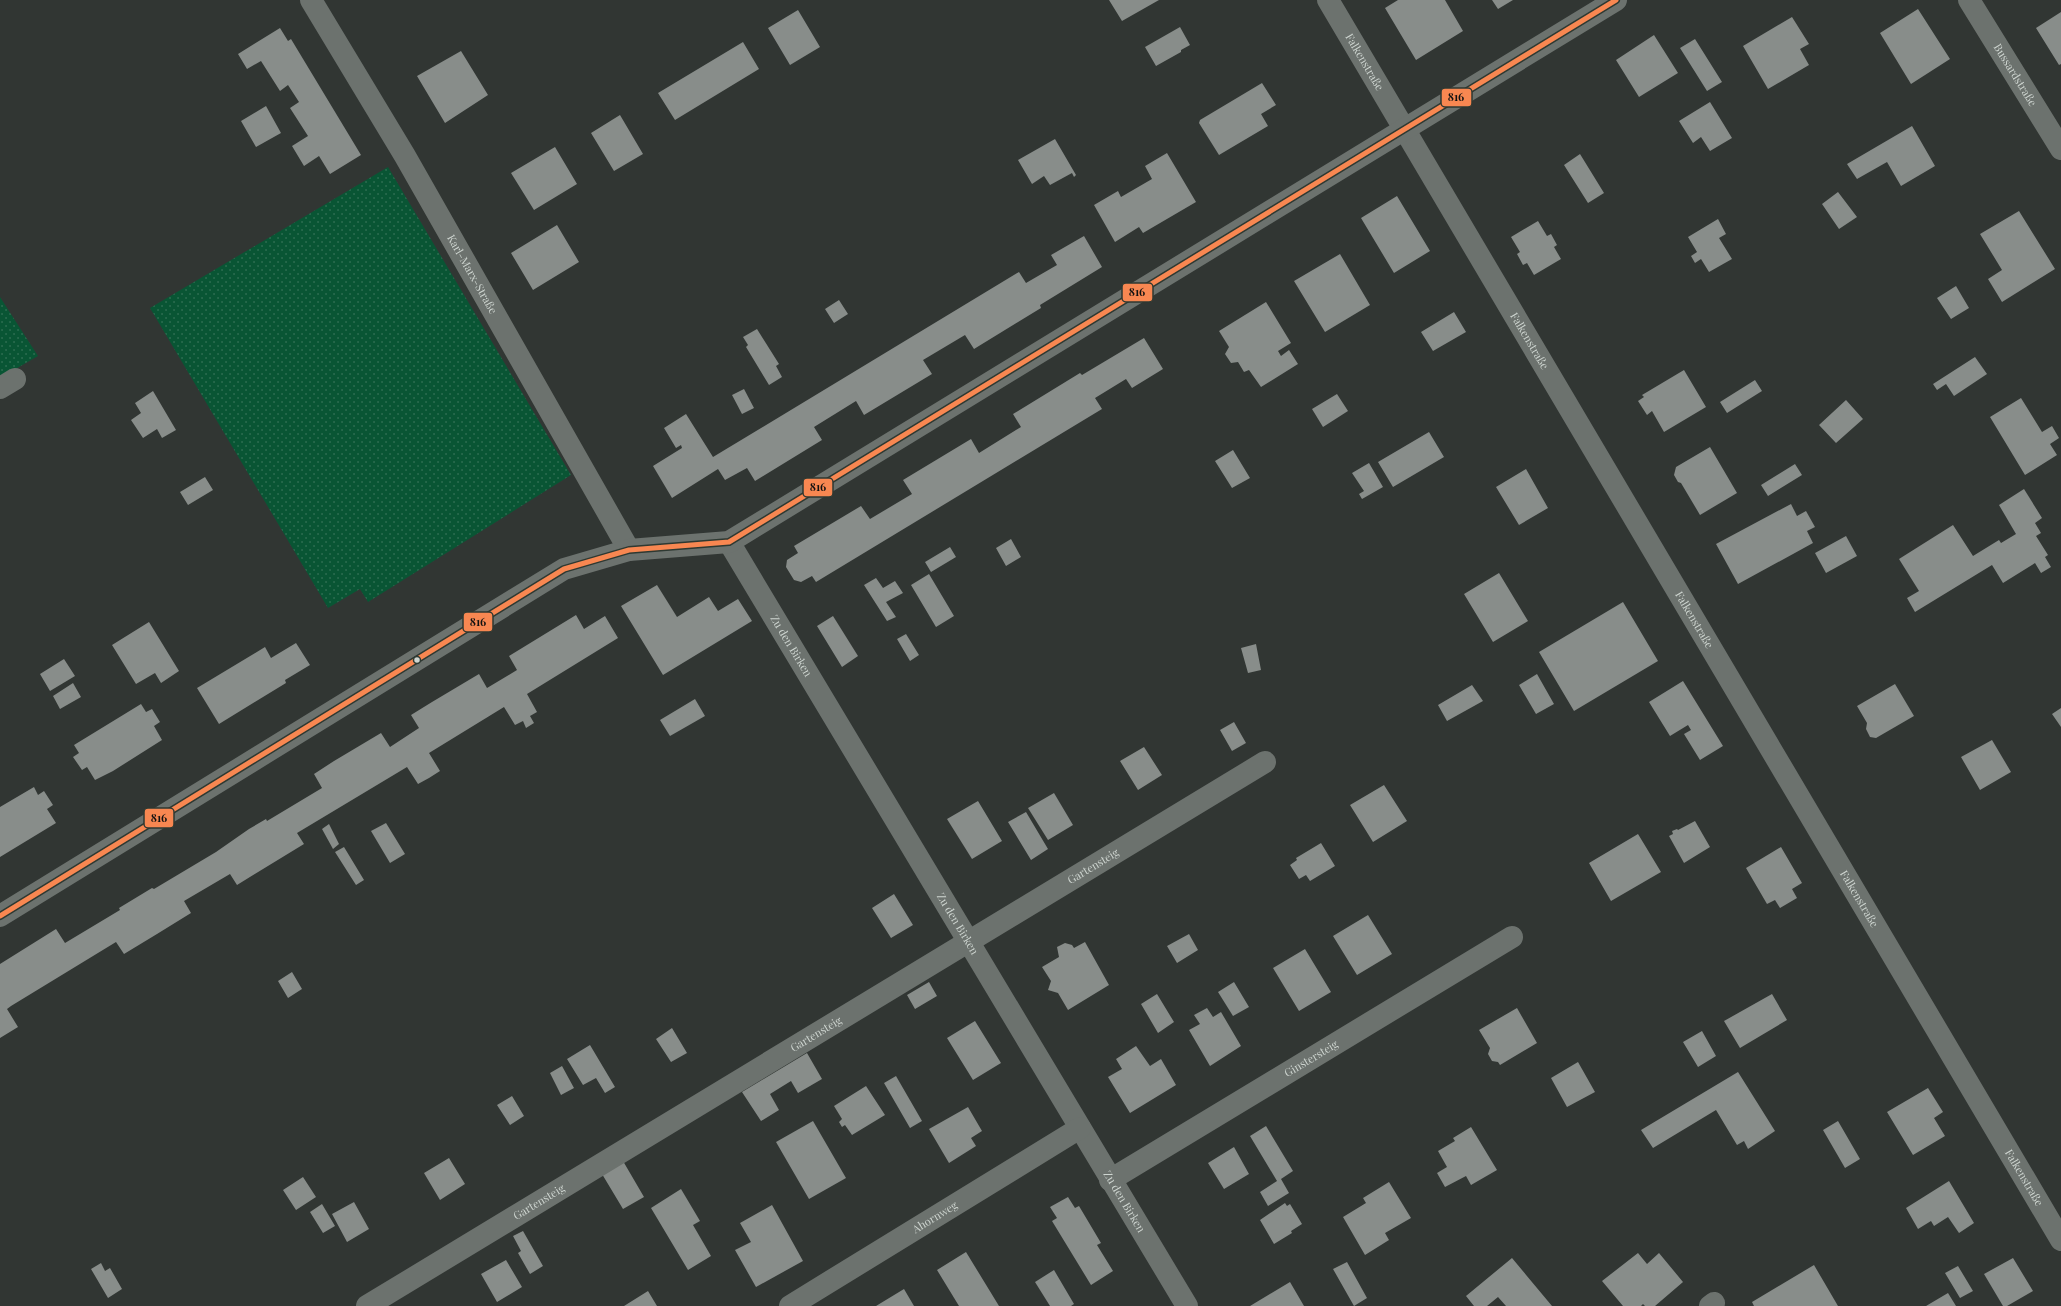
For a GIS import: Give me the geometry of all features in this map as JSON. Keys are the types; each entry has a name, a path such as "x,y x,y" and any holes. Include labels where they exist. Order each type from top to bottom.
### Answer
{"street":[{"name":"Karl-Marx-Straße","path":"311,0 405,156 629,550"},
{"name":"Falkenstraße","path":"1328,0 2061,1240"},
{"path":"0,916 564,569 629,550 729,542 1616,0"},
{"name":"Bussardstraße","path":"1969,0 2061,150"},
{"name":"Zu den Birken","path":"729,542 1110,1180 1187,1306"},
{"name":"Gartensteig","path":"367,1306 968,943 1264,762"},
{"name":"Ginstersteig","path":"1110,1180 1512,937"},
{"name":"Ahornweg","path":"790,1306 1080,1128"}],"green space":[{"path":"388,167 571,475 368,602 360,589 328,608 150,308"},
{"path":"0,297 38,356 0,378"}],"building":[{"path":"1109,0 1159,0 1122,21"},
{"path":"1398,0 1445,0 1463,31 1416,60 1385,8"},
{"path":"1492,0 1513,0 1498,9"},
{"path":"1918,9 1950,59 1911,84 1880,33"},
{"path":"798,10 820,47 790,65 768,28"},
{"path":"2061,12 2061,64 2059,65 2036,28"},
{"path":"1792,17 1809,44 1800,49 1809,65 1768,89 1743,46"},
{"path":"1180,27 1190,45 1181,50 1181,52 1156,66 1145,47"},
{"path":"280,28 288,41 291,39 361,155 330,174 319,156 304,166 292,146 308,136 290,108 299,102 288,85 280,91 261,61 247,69 238,54"},
{"path":"1654,35 1678,73 1639,97 1616,60"},
{"path":"1695,39 1722,82 1707,91 1680,48"},
{"path":"743,42 759,69 675,120 658,93"},
{"path":"461,51 488,95 445,123 417,76"},
{"path":"1262,83 1276,105 1261,114 1268,126 1219,155 1199,123 1200,120"},
{"path":"1710,102 1732,138 1710,151 1701,137 1693,143 1679,121"},
{"path":"266,106 281,133 256,147 241,121"},
{"path":"620,115 643,154 614,171 591,133"},
{"path":"1912,126 1935,166 1901,186 1887,162 1857,179 1847,164"},
{"path":"1055,139 1076,175 1074,177 1072,173 1050,185 1044,176 1032,184 1018,160"},
{"path":"555,147 577,184 534,210 511,173"},
{"path":"1167,153 1196,202 1143,233 1139,227 1115,242 1094,205 1118,191 1121,197 1152,179 1145,166"},
{"path":"1580,154 1604,193 1588,203 1564,165"},
{"path":"1838,192 1857,217 1839,229 1822,204"},
{"path":"1397,196 1430,251 1394,273 1361,218"},
{"path":"2019,211 2055,269 2002,302 1988,279 2002,270 1980,234"},
{"path":"1718,219 1726,234 1719,238 1732,259 1709,272 1701,259 1695,263 1691,256 1697,252 1688,237"},
{"path":"1538,221 1547,236 1551,234 1557,245 1554,247 1561,259 1534,275 1527,263 1523,265 1517,254 1520,252 1511,237"},
{"path":"557,225 579,262 533,290 511,253"},
{"path":"1084,236 1102,267 1040,305 1041,308 974,349 965,335 923,360 932,374 864,415 856,401 814,427 822,440 755,481 747,468 725,480 718,469 672,498 653,466 682,448 681,445 676,448 664,428 686,414 713,457 1019,272 1026,283 1057,265 1051,255"},
{"path":"1340,254 1370,305 1325,332 1294,281"},
{"path":"1956,286 1969,308 1951,319 1937,298"},
{"path":"839,300 848,314 834,323 825,309"},
{"path":"1266,302 1291,343 1278,351 1281,356 1289,350 1298,364 1261,387 1249,370 1244,372 1238,362 1231,363 1225,354 1229,347 1219,331"},
{"path":"1454,312 1466,332 1433,351 1421,332"},
{"path":"757,329 779,364 776,366 782,377 769,385 746,347 748,345 743,337"},
{"path":"1144,338 1163,369 1132,388 1126,379 1095,398 1102,409 816,582 812,576 801,582 794,580 786,567 787,560 798,553 794,546 861,506 870,519 912,494 903,480 971,439 979,453 1021,427 1013,414 1080,373 1082,375"},
{"path":"1975,357 1987,374 1954,396 1946,384 1937,390 1933,384"},
{"path":"1684,370 1706,407 1664,432 1652,411 1647,415 1638,401 1644,397 1642,395"},
{"path":"1755,380 1762,391 1727,413 1720,402"},
{"path":"744,389 754,408 742,414 732,395"},
{"path":"153,391 176,430 162,438 157,429 143,438 131,420 141,413 135,403"},
{"path":"1337,394 1348,411 1323,427 1312,409"},
{"path":"2021,398 2042,432 2052,426 2059,438 2050,444 2057,455 2025,475 1990,417"},
{"path":"1846,400 1863,419 1836,443 1819,425"},
{"path":"1429,432 1444,457 1393,487 1378,462"},
{"path":"1710,447 1737,493 1700,515 1681,483 1678,482 1674,475 1676,467"},
{"path":"1233,450 1250,478 1232,488 1215,461"},
{"path":"1369,463 1383,487 1362,499 1359,494 1364,491 1352,473"},
{"path":"1795,464 1802,475 1768,496 1761,485"},
{"path":"1526,469 1548,508 1519,525 1496,487"},
{"path":"205,477 213,490 188,505 180,492"},
{"path":"2024,489 2042,518 2035,523 2041,533 2036,536 2048,555 2045,557 2051,567 2041,573 2035,563 2003,583 1992,565 1915,612 1907,598 1919,591 1899,559 1953,525 1973,556 1999,540 2001,543 2016,534 1999,505"},
{"path":"1791,504 1797,516 1806,511 1815,527 1807,531 1813,543 1738,584 1716,544"},
{"path":"1846,536 1857,556 1826,573 1815,553"},
{"path":"1011,539 1021,557 1006,566 996,548"},
{"path":"950,547 956,557 931,572 925,562"},
{"path":"1499,573 1528,621 1493,642 1464,594"},
{"path":"929,574 954,616 936,627 911,585"},
{"path":"876,578 883,588 895,581 903,593 886,602 896,617 887,621 864,585"},
{"path":"657,585 677,617 709,597 718,611 738,599 752,621 663,675 621,606"},
{"path":"1623,602 1658,661 1574,711 1539,652"},
{"path":"576,615 584,629 605,616 618,638 527,694 537,712 530,716 534,723 526,728 523,721 515,725 504,707 429,753 440,771 429,778 418,784 407,767 297,833 304,844 237,885 230,874 184,901 191,913 124,954 116,942 11,1006 7,1009 18,1027 0,1038 0,964 56,929 65,943 120,910 119,908 152,888 154,889 216,852 249,829 266,819 267,821 322,788 314,774 381,733 390,747 419,728 411,715 479,674 487,688 517,670 509,656"},
{"path":"833,616 858,656 842,667 817,626"},
{"path":"149,622 179,671 161,683 155,673 136,684 112,645"},
{"path":"906,634 919,655 910,661 897,639"},
{"path":"296,643 310,665 285,680 286,683 219,724 197,688 265,647 271,658"},
{"path":"1256,644 1261,670 1248,673 1241,648"},
{"path":"64,659 75,676 50,691 40,674"},
{"path":"1537,674 1554,704 1536,714 1519,685"},
{"path":"1683,681 1723,746 1700,760 1684,734 1691,730 1688,725 1670,736 1649,702"},
{"path":"73,683 81,697 60,709 53,696"},
{"path":"1895,684 1914,716 1876,738 1870,737 1866,729 1867,723 1857,706"},
{"path":"1472,685 1483,701 1447,721 1438,705"},
{"path":"695,699 705,716 670,736 660,720"},
{"path":"141,704 146,712 152,709 160,722 154,726 162,740 113,771 95,780 87,767 82,770 73,757 79,753 74,745"},
{"path":"2061,708 2061,727 2052,714"},
{"path":"1234,722 1246,743 1232,751 1220,730"},
{"path":"1992,740 2011,772 1980,790 1961,757"},
{"path":"1144,747 1162,775 1138,790 1120,761"},
{"path":"1384,785 1407,821 1373,842 1350,805"},
{"path":"34,787 38,795 44,791 53,805 47,809 56,823 0,857 0,807"},
{"path":"1054,793 1073,825 1048,840 1028,808"},
{"path":"978,801 1002,841 972,859 947,819"},
{"path":"1026,812 1048,849 1031,860 1008,822"},
{"path":"1695,821 1710,847 1684,863 1669,836 1673,834 1672,831 1678,830"},
{"path":"386,823 405,854 390,863 371,831"},
{"path":"329,824 339,844 333,849 322,829"},
{"path":"1638,834 1661,872 1611,901 1589,863"},
{"path":"1321,843 1335,866 1310,881 1306,875 1299,879 1290,865 1297,860 1296,858"},
{"path":"344,847 364,880 356,885 335,852"},
{"path":"1781,847 1802,883 1792,889 1797,898 1780,908 1775,900 1767,904 1746,868"},
{"path":"894,894 913,925 891,938 872,908"},
{"path":"1368,915 1392,954 1357,975 1333,936"},
{"path":"1189,934 1198,950 1177,963 1167,946"},
{"path":"1085,942 1109,985 1068,1010 1058,993 1048,990 1051,981 1042,967 1059,957 1057,947 1065,943 1072,945 1074,948"},
{"path":"1305,949 1331,992 1299,1011 1273,968"},
{"path":"292,972 302,989 288,998 278,981"},
{"path":"929,982 937,996 915,1009 907,995"},
{"path":"1234,982 1249,1007 1233,1016 1218,992"},
{"path":"1157,994 1174,1022 1158,1033 1141,1004"},
{"path":"1772,994 1787,1020 1740,1048 1724,1021"},
{"path":"1207,1008 1213,1017 1221,1012 1241,1046 1210,1066 1189,1030 1200,1024 1194,1015"},
{"path":"1517,1008 1537,1043 1500,1065 1498,1062 1492,1061 1488,1054 1490,1048 1479,1030"},
{"path":"975,1021 1001,1063 973,1080 947,1038"},
{"path":"672,1028 687,1053 671,1062 656,1039"},
{"path":"1702,1031 1716,1056 1698,1067 1683,1042"},
{"path":"590,1045 615,1087 605,1093 596,1078 583,1085 567,1059"},
{"path":"1136,1046 1150,1066 1161,1059 1176,1085 1130,1113 1108,1077 1122,1069 1116,1059"},
{"path":"807,1053 822,1079 798,1093 791,1081 770,1094 779,1110 761,1121 742,1092"},
{"path":"1578,1062 1595,1092 1567,1107 1551,1078"},
{"path":"562,1066 574,1088 561,1095 550,1073"},
{"path":"1738,1072 1775,1131 1748,1149 1744,1141 1737,1145 1716,1110 1653,1148 1641,1130"},
{"path":"896,1076 922,1121 910,1128 884,1083"},
{"path":"866,1086 885,1115 852,1135 845,1125 842,1127 839,1122 842,1119 834,1106"},
{"path":"1928,1088 1943,1112 1934,1118 1945,1136 1913,1155 1887,1112"},
{"path":"512,1096 524,1116 510,1125 497,1105"},
{"path":"968,1107 982,1131 971,1138 976,1146 949,1163 929,1129"},
{"path":"813,1121 846,1178 809,1199 776,1142"},
{"path":"1838,1121 1860,1159 1845,1168 1823,1130"},
{"path":"1266,1126 1293,1171 1281,1179 1289,1193 1268,1206 1260,1192 1277,1181 1250,1136"},
{"path":"1471,1127 1497,1170 1471,1185 1466,1176 1445,1187 1437,1173 1447,1167 1438,1151 1455,1141 1453,1138"},
{"path":"1234,1147 1249,1174 1224,1189 1208,1163"},
{"path":"449,1158 465,1184 440,1200 424,1173"},
{"path":"623,1161 644,1197 623,1209 602,1174"},
{"path":"303,1177 316,1197 296,1210 283,1190"},
{"path":"1949,1181 1974,1223 1959,1233 1948,1217 1934,1226 1931,1221 1918,1229 1906,1208"},
{"path":"1389,1182 1411,1218 1385,1233 1389,1240 1365,1255 1343,1217 1366,1203 1363,1198"},
{"path":"681,1189 700,1221 693,1225 711,1256 688,1270 651,1208"},
{"path":"1068,1197 1075,1208 1079,1206 1101,1243 1097,1245 1113,1271 1091,1285 1052,1221 1057,1218 1050,1207"},
{"path":"354,1202 369,1229 347,1242 332,1214"},
{"path":"1285,1203 1287,1206 1290,1204 1302,1224 1291,1231 1292,1233 1274,1244 1260,1220"},
{"path":"322,1204 335,1226 323,1233 310,1212"},
{"path":"772,1205 803,1261 756,1287 735,1250 751,1242 740,1223"},
{"path":"523,1231 543,1266 530,1274 518,1253 521,1251 513,1236"},
{"path":"966,1252 999,1306 959,1306 937,1270"},
{"path":"1638,1253 1647,1264 1659,1253 1683,1282 1655,1306 1645,1306 1643,1304 1641,1306 1623,1306 1602,1281"},
{"path":"1512,1258 1552,1306 1506,1306 1498,1297 1487,1306 1474,1306 1466,1296"},
{"path":"2013,1258 2033,1291 2007,1306 2003,1306 1984,1274"},
{"path":"506,1260 522,1287 497,1302 481,1274"},
{"path":"1347,1262 1367,1298 1354,1306 1333,1269"},
{"path":"101,1263 105,1271 110,1268 122,1289 108,1298 91,1269"},
{"path":"1814,1265 1838,1306 1754,1306 1752,1302"},
{"path":"1958,1266 1973,1291 1960,1298 1945,1273"},
{"path":"1054,1270 1074,1304 1071,1306 1050,1306 1035,1282"},
{"path":"1290,1282 1304,1306 1250,1306"},
{"path":"904,1289 914,1306 876,1306"},
{"path":"648,1291 657,1306 624,1306"},
{"path":"1948,1293 1956,1306 1926,1306"}],"transit line":[{"name":"816","path":"0,916 564,569 629,550 729,542 1616,0"}]}
